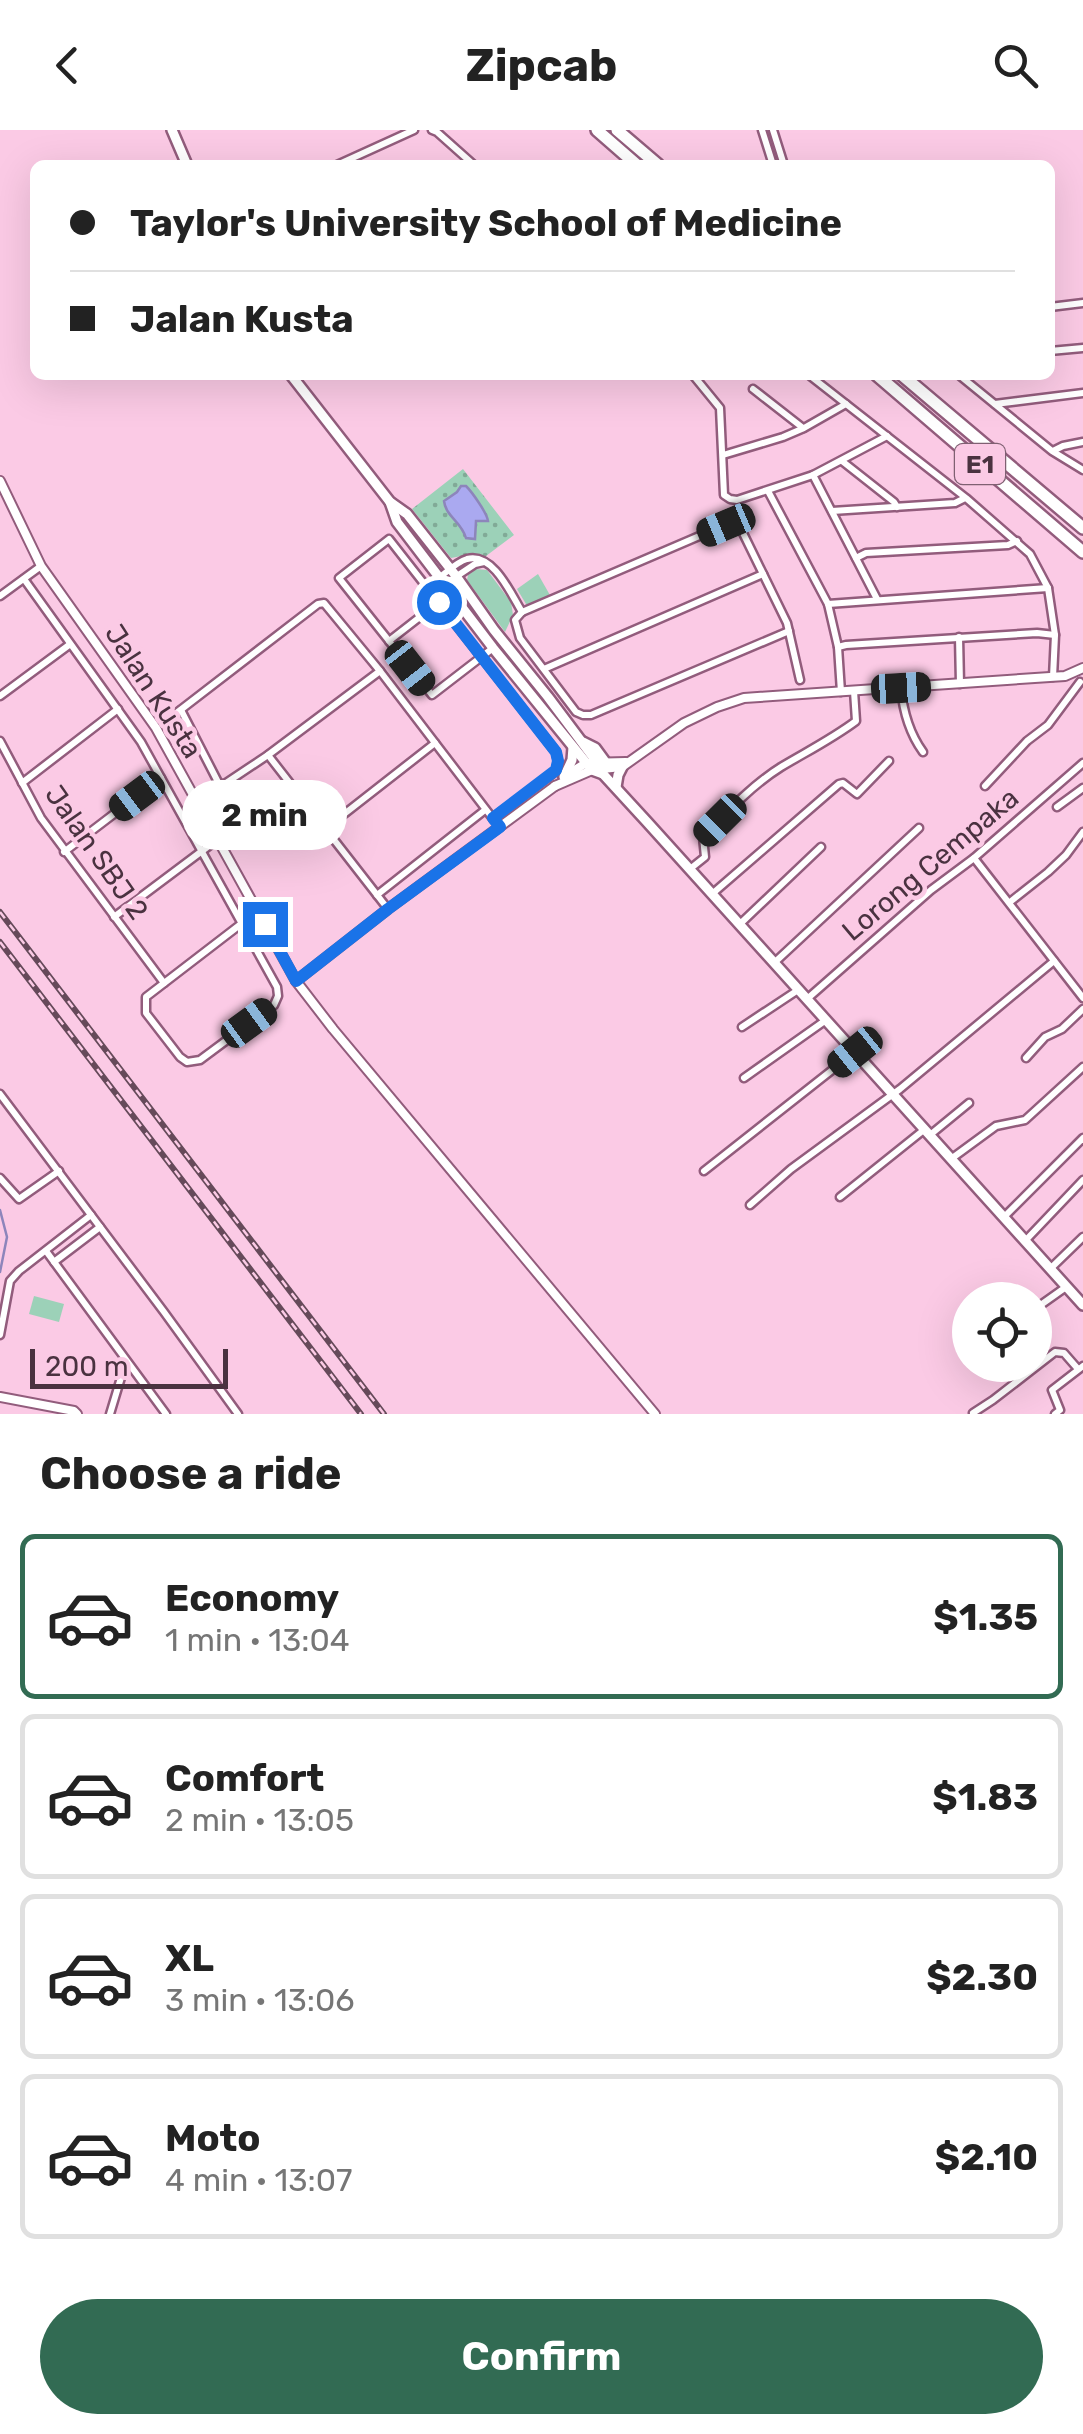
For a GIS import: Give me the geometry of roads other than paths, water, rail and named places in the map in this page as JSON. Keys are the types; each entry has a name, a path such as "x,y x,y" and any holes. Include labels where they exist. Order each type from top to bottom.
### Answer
{"highway":[{"path":"597,130 630,160"},
{"path":"617,130 652,160"},
{"name":"E1","path":"883,380 1083,552"},
{"name":"E1","path":"908,380 1083,528"}],"main road":[{"path":"172,130 185,160"},
{"path":"295,380 390,502 407,514 453,573 548,696 577,744 595,748 598,767"},
{"path":"390,502 397,522 544,711 1082,1303"},
{"path":"544,711 542,698 548,696"},
{"path":"564,777 577,744"},
{"path":"616,787 624,764"}],"street":[{"path":"348,160 414,130"},
{"path":"432,130 468,160"},
{"path":"762,130 771,160"},
{"path":"773,130 782,160"},
{"path":"1055,306 1083,303"},
{"path":"1055,351 1083,348"},
{"path":"698,380 720,408 724,495 730,500 812,475 887,436"},
{"path":"815,380 966,498 1030,554 1048,588 1055,635 1053,677"},
{"path":"965,380 1052,451 1083,470"},
{"path":"753,389 804,428"},
{"path":"994,404 1083,394"},
{"path":"723,455 804,428 846,404"},
{"path":"1052,451 1083,442"},
{"path":"842,461 896,507"},
{"path":"812,475 878,599"},
{"name":"Jalan Kusta","path":"0,481 41,566 156,728 296,981 655,1414"},
{"path":"768,491 828,604 838,647 841,692"},
{"path":"832,511 966,498"},
{"path":"790,630 591,715 576,712 520,638 516,626 517,616 522,612 726,525 741,529 790,630 800,680"},
{"path":"493,648 481,656 432,696 339,578 389,539 439,602 481,656 556,752 556,770 493,818"},
{"path":"856,558 866,553 1017,541"},
{"path":"442,580 462,561 472,558 485,562 494,569 522,612"},
{"path":"0,596 41,566"},
{"path":"544,669 763,574"},
{"path":"24,579 141,742 277,987 274,1005 192,1062 180,1057 146,1013 146,997 240,924"},
{"path":"828,604 1048,588"},
{"path":"389,641 439,602"},
{"path":"170,718 324,603 500,827"},
{"path":"838,647 1038,632 1055,635"},
{"path":"959,638 960,684"},
{"path":"0,696 69,645"},
{"path":"296,981 564,777 624,764 684,723 730,702 1053,677 1083,668"},
{"path":"181,710 219,784 225,784 380,671"},
{"path":"984,786 1048,724 1082,684 1073,674"},
{"path":"901,688 908,723 923,752"},
{"path":"690,870 705,857 703,836 745,796 778,768 856,722 854,691"},
{"path":"22,782 118,709"},
{"name":"Jalan SBJ 2","path":"0,742 64,852 164,983"},
{"path":"325,829 435,743"},
{"path":"268,755 388,909"},
{"path":"712,894 839,784 857,794 889,761"},
{"name":"Lorong Cempaka","path":"806,1000 1083,763"},
{"path":"555,786 598,767"},
{"path":"64,852 161,778"},
{"path":"1057,807 1083,788"},
{"path":"511,804 518,814"},
{"path":"377,895 485,810"},
{"path":"774,963 919,828"},
{"path":"1010,902 1048,872 1083,832"},
{"path":"114,917 218,839"},
{"path":"739,924 821,847"},
{"path":"974,858 1083,998"},
{"path":"750,1204 1054,961"},
{"path":"742,1028 798,990"},
{"path":"1026,1058 1083,1009"},
{"path":"744,1078 826,1020"},
{"path":"704,1171 855,1052"},
{"path":"952,1159 996,1126 1025,1120 1083,1067"},
{"path":"0,1094 238,1414"},
{"path":"840,1197 970,1104"},
{"path":"1004,1217 1083,1138"},
{"path":"0,1178 20,1199 59,1171"},
{"path":"1025,1241 1083,1180"},
{"path":"0,1335 10,1281 91,1215"},
{"path":"54,1262 100,1227"},
{"path":"1050,1269 1083,1237"},
{"path":"46,1252 166,1414"},
{"path":"1052,1297 1066,1287"},
{"path":"973,1413 1055,1352 1064,1352 1080,1368 1052,1390 1060,1406 1055,1414"},
{"path":"110,1414 126,1360"},
{"path":"0,1397 78,1414"}],"water":[{"path":"461,486 472,493 488,521 476,521 475,539 466,538 445,506 444,501"}],"waterway":[{"path":"0,1210 7,1237 0,1272"}],"railway":[{"path":"0,912 384,1414"},
{"path":"0,942 361,1414"}]}
